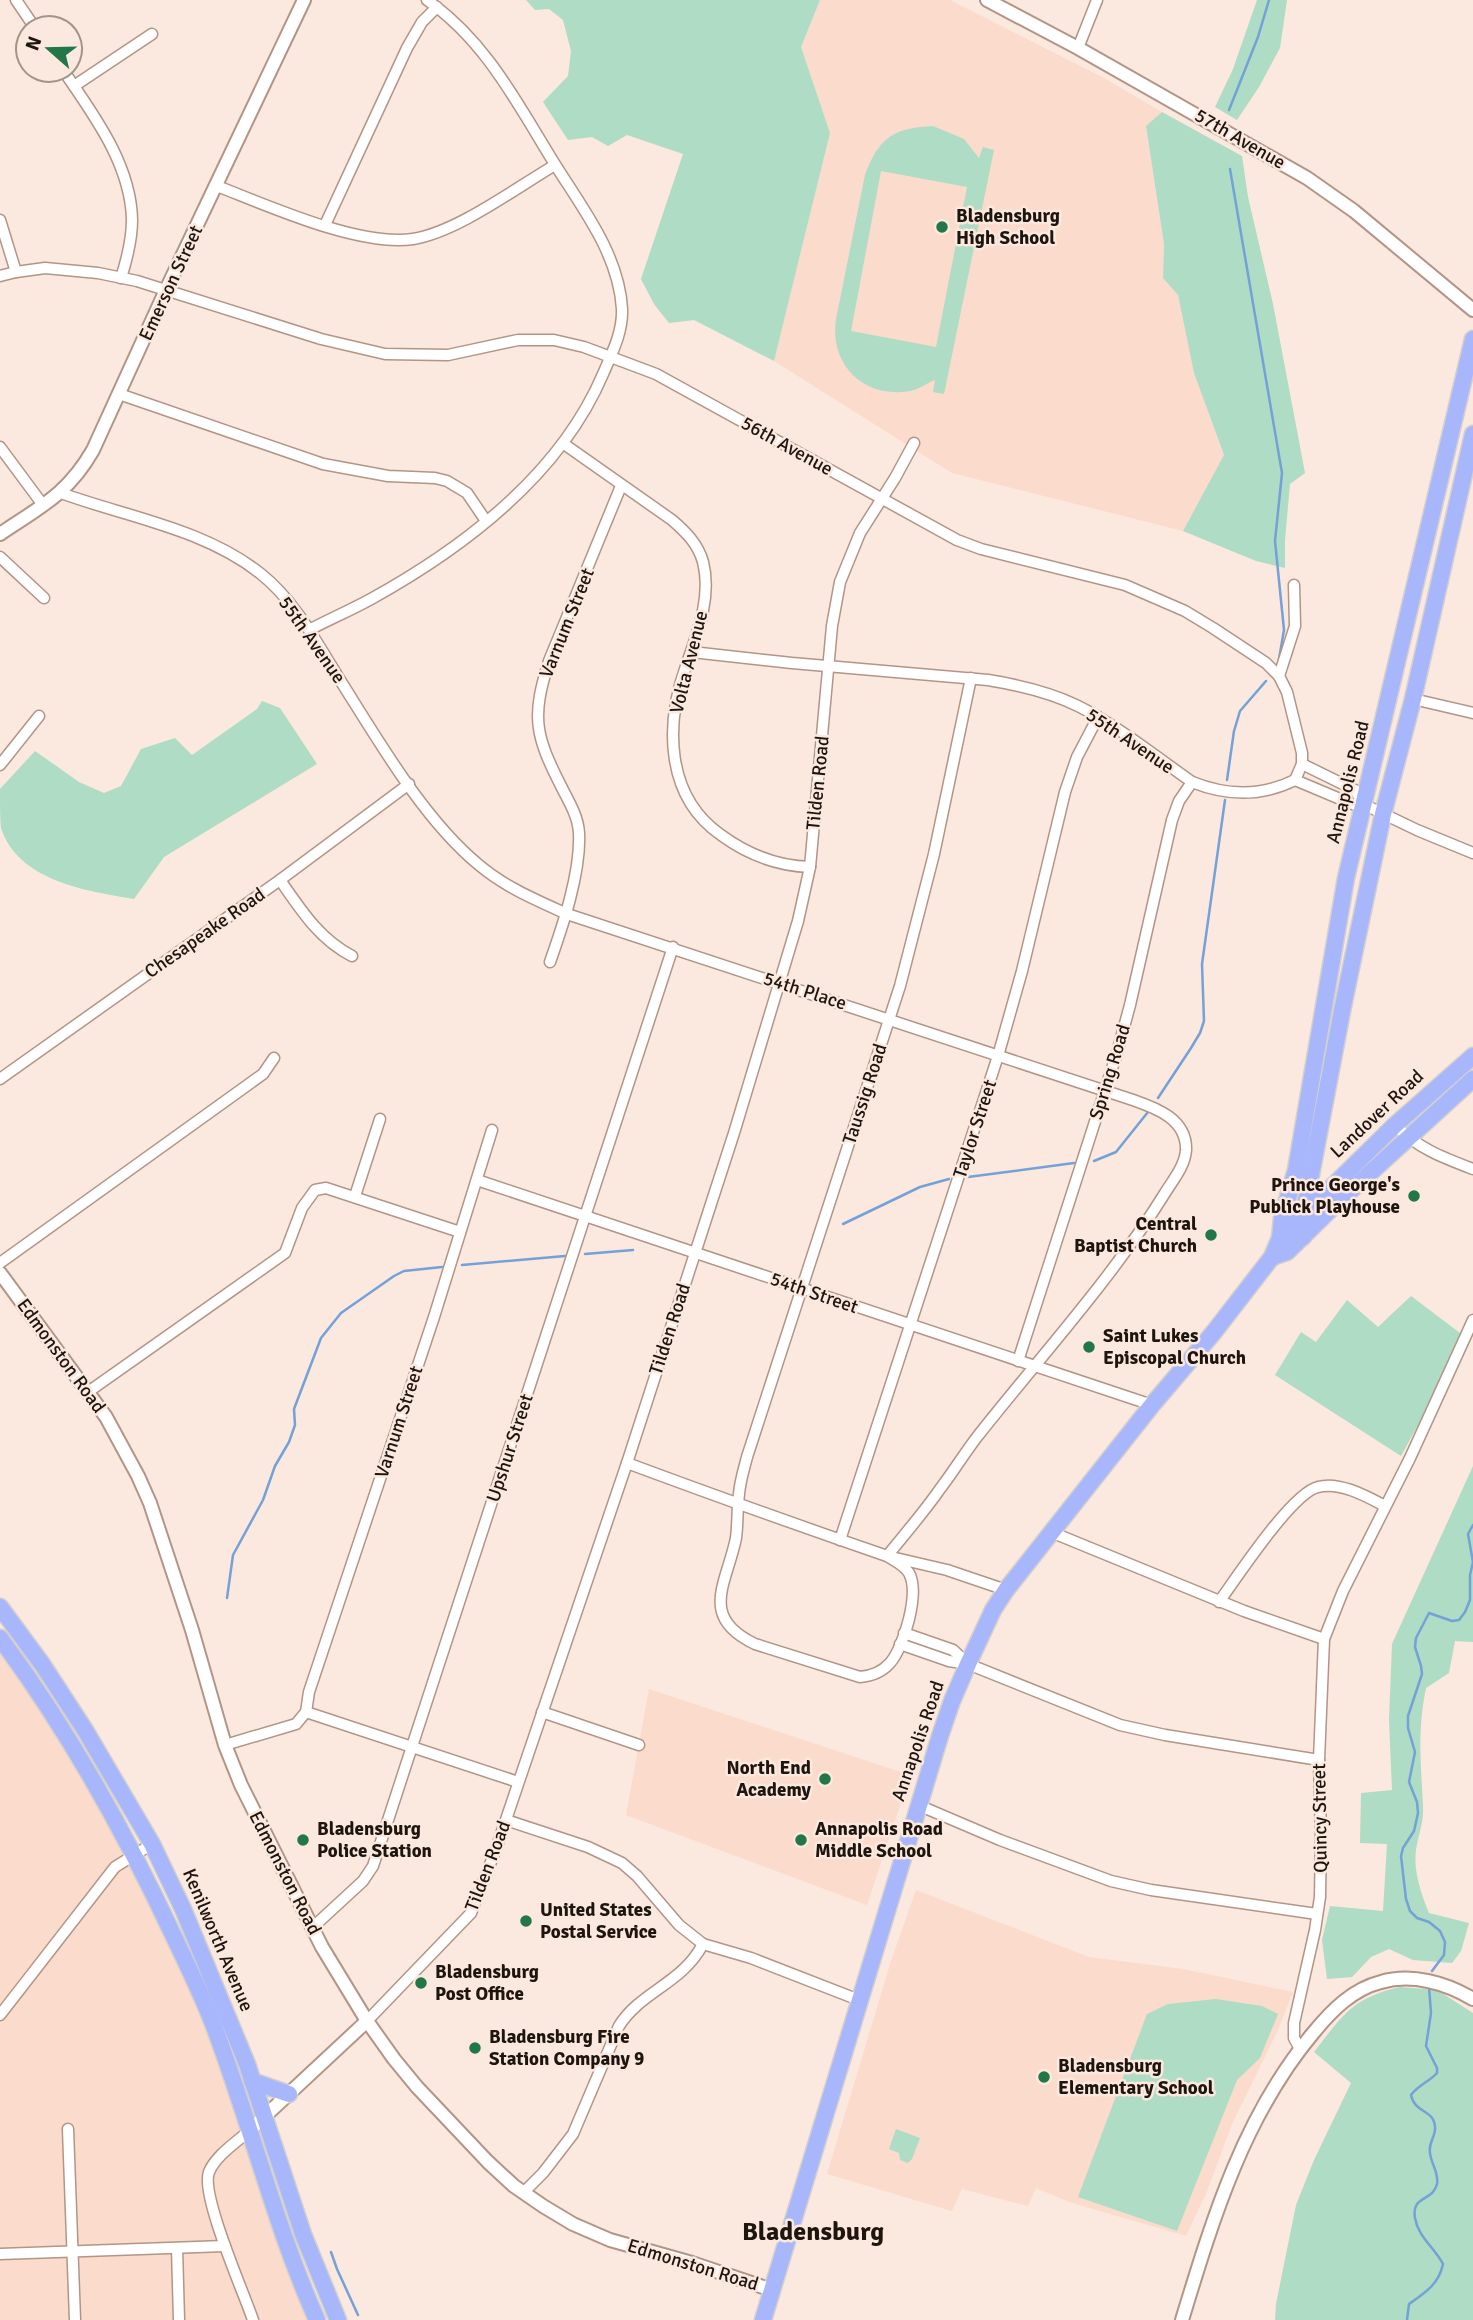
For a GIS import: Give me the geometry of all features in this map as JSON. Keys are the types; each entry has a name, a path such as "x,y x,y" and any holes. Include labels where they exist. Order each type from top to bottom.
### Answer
{"main road":[{"name":"Annapolis Road","path":"1280,1238 1282,1218 1296,1170 1336,932 1363,804 1473,339"},
{"path":"1303,1237 1303,1217 1383,814 1413,699 1473,434"},
{"name":"Landover Road","path":"1272,1257 1280,1238 1334,1183 1473,1056"},
{"name":"Landover Road","path":"1272,1257 1287,1252 1473,1079"},
{"path":"1312,1173 1324,1181 1334,1183"},
{"name":"Annapolis Road","path":"763,2320 918,1805 952,1701 993,1610 1051,1532 1272,1257"},
{"name":"Kenilworth Avenue","path":"0,1606 70,1705 152,1844 194,1932 252,2081 307,2245 338,2320"},
{"name":"Kenilworth Avenue","path":"0,1638 50,1710 134,1854 194,1978 241,2100 297,2270 317,2320"},
{"path":"252,2081 289,2094"}],"street":[{"name":"Emerson Street","path":"0,534 61,493 84,467 304,0"},
{"path":"309,630 370,600 486,522 564,444 598,386 621,324 619,288 603,242 500,74 470,37 427,0"},
{"name":"57th Avenue","path":"987,0 1078,48 1307,178 1353,211 1473,310"},
{"path":"1078,48 1097,0"},
{"path":"325,225 407,48 422,22 437,7"},
{"path":"121,278 130,240 132,218 129,196 114,152 88,104 74,86 152,34"},
{"path":"217,186 325,225 377,239 414,239 457,222 555,164"},
{"path":"0,220 16,271"},
{"name":"56th Avenue","path":"0,276 16,271 59,268 121,278 302,334 355,349 386,354 448,355 507,341 541,339 567,343 611,356 681,387 957,540 981,549 1125,585 1185,611 1266,663 1279,676 1291,707 1303,764"},
{"path":"119,394 323,464 388,477 435,478 447,481 467,494 486,522"},
{"name":"Tilden Road","path":"250,2130 367,2021 471,1913 506,1820 627,1463 781,983 804,900 810,867 828,667 840,582 860,533 914,443"},
{"name":"Volta Avenue","path":"564,444 687,533 703,561 705,600 674,710 676,770 691,805 702,819 732,844 771,860 810,867"},
{"path":"0,447 43,505"},
{"name":"Varnum Street","path":"550,962 567,914 579,832 575,813 539,736 537,714 540,690 549,661 621,486"},
{"name":"55th Avenue","path":"61,493 209,543 264,576 309,630 409,785"},
{"path":"0,556 44,598"},
{"path":"1279,676 1295,626 1294,585"},
{"name":"55th Avenue","path":"692,652 1012,684 1076,705 1098,717 1192,782 1208,788 1235,793 1276,789 1296,780"},
{"name":"Taussig Road","path":"887,1556 906,1569 912,1583 913,1601 900,1644 890,1663 872,1676 860,1677 754,1644 730,1629 723,1617 719,1603 721,1588 736,1539 741,1481 747,1457 891,1019 929,876 971,678"},
{"path":"1413,699 1473,713"},
{"path":"0,765 39,716"},
{"name":"Taylor Street","path":"840,1540 998,1056 1022,971 1065,792 1077,757 1098,717"},
{"path":"1363,804 1355,790 1303,764 1296,780 1352,804 1363,804 1473,853"},
{"name":"Spring Road","path":"1018,1361 1105,1091 1130,1004 1172,821 1179,802 1192,782"},
{"name":"54th Place","path":"409,785 438,825 480,866 503,883 567,914 1105,1091 1162,1111 1178,1126 1186,1150 1182,1165 1123,1254 974,1440 939,1492 887,1556"},
{"name":"Chesapeake Road","path":"0,1079 409,785"},
{"path":"280,880 312,926 334,947 352,956"},
{"name":"Upshur Street","path":"312,1927 369,1874 673,947"},
{"path":"0,1263 262,1074 274,1058"},
{"path":"351,1195 380,1119"},
{"path":"1395,1125 1408,1139 1473,1170"},
{"name":"Varnum Street","path":"306,1712 309,1692 430,1329 492,1130"},
{"name":"54th Street","path":"477,1180 1152,1405"},
{"path":"88,1392 285,1253 302,1208 315,1190 326,1188 351,1195 460,1232"},
{"name":"Edmonston Road","path":"0,1273 88,1392 120,1441 150,1503 192,1630 225,1745 249,1804 312,1927 367,2021 417,2087 488,2162 523,2193 563,2218 598,2235 772,2290"},
{"name":"Quincy Street","path":"1300,2049 1296,2043 1294,2029 1317,1914 1321,1875 1319,1760 1324,1639 1343,1591 1415,1446 1473,1320"},
{"path":"627,1463 887,1556 947,1570 1006,1590"},
{"path":"1219,1602 1293,1505 1310,1489 1319,1486 1337,1487 1385,1506"},
{"path":"1051,1532 1219,1602 1299,1633 1324,1639"},
{"path":"904,1633 953,1650 968,1664"},
{"path":"900,1644 949,1661 968,1664 1120,1725 1319,1760"},
{"path":"225,1745 296,1724 306,1712 518,1782"},
{"path":"542,1712 639,1745"},
{"path":"918,1805 1000,1840 1111,1881 1151,1890 1317,1914"},
{"path":"506,1820 606,1854 622,1863 637,1876 678,1925 703,1944 751,1958 859,2000"},
{"path":"0,2015 115,1867 152,1844"},
{"path":"523,2193 543,2173 573,2134 626,2015 684,1971 703,1944"},
{"path":"1182,2320 1234,2164 1266,2101 1300,2049 1326,2017 1363,1989 1401,1979 1428,1981 1472,1994"},
{"path":"68,2129 75,2320"},
{"path":"250,2130 222,2155 208,2174 210,2196 225,2246 253,2320"},
{"path":"0,2254 225,2246"},
{"path":"177,2248 179,2320"}],"shaded area":[{"name":"Bladensburg High School","path":"820,0 950,0 1104,78 1162,112 1146,127 1164,244 1163,278 1178,295 1194,373 1224,456 1183,531 952,473 774,361 830,133 801,47"},
{"path":"0,1638 25,1672 194,1977 317,2320 0,2320"},
{"path":"649,1689 910,1775 867,1905 626,1815"},
{"path":"916,1890 1089,1957 1183,1969 1293,1992 1278,2030 1232,2124 1208,2189 1186,2236 1069,2202 1036,2188 1028,2206 962,2189 952,2211 827,2174 891,1961"}],"green space":[{"path":"526,0 820,0 801,47 830,133 774,361 694,320 669,323 654,304 641,279 683,154 627,135 608,146 592,137 568,140 543,102 568,76 571,51 563,20 549,9 535,10"},
{"path":"1257,0 1287,0 1280,48 1237,120 1215,107 1233,69"},
{"path":"1162,112 1242,156 1248,197 1273,304 1305,473 1290,484 1285,568 1256,561 1183,531 1224,455 1194,373 1178,295 1163,278 1164,244 1146,126"},
{"path":"933,126 964,139 979,158 983,147 994,150 944,394 933,392 935,380 913,390 893,392 878,390 865,384 844,364 835,336 836,319 865,175 870,162 882,143 890,137 898,132","holes":["881,171 967,187 936,347 851,331"]},
{"path":"262,701 280,708 317,764 164,857 134,899 96,892 56,880 38,872 10,846 1,828 0,789 35,751 79,782 104,793 121,786 141,749 175,738 192,755 257,709"},
{"path":"1411,1296 1460,1333 1423,1416 1401,1456 1275,1375 1301,1332 1316,1342 1347,1300 1378,1327"},
{"path":"1473,1466 1473,1642 1455,1641 1449,1673 1426,1688 1421,1733 1423,1812 1415,1858 1418,1882 1429,1913 1469,1923 1461,1951 1452,1963 1413,1960 1389,1949 1371,1957 1352,1977 1327,1979 1322,1940 1330,1906 1383,1911 1387,1844 1360,1843 1361,1793 1392,1790 1389,1720 1392,1644"},
{"path":"1400,1987 1437,1990 1473,2013 1473,2320 1275,2320 1296,2205 1351,2083 1314,2052 1341,2018 1359,2003"},
{"path":"1216,1999 1262,2006 1278,2014 1260,2058 1237,2080 1177,2231 1078,2197 1147,2014 1168,2004"},
{"path":"896,2129 920,2138 908,2163 900,2160 899,2153 889,2149"}],"waterway":[{"path":"1229,110 1258,37 1269,0"},
{"path":"1230,169 1282,473 1275,541 1284,630 1279,659"},
{"path":"1227,780 1234,731 1240,711 1266,681"},
{"path":"1158,1098 1200,1033 1204,1021 1202,964 1225,800"},
{"path":"1094,1161 1116,1152 1148,1112"},
{"path":"968,1177 1074,1163"},
{"path":"843,1224 920,1187 949,1179"},
{"path":"585,1254 633,1250"},
{"path":"462,1265 565,1256"},
{"path":"227,1598 233,1555 263,1500 275,1466 289,1442 295,1425 294,1409 321,1338 341,1313 394,1276 404,1271 442,1267"},
{"path":"1432,1971 1444,1955 1445,1942 1440,1931 1410,1911 1401,1856 1414,1831 1418,1813 1417,1802 1409,1782 1415,1752 1408,1728 1408,1716 1422,1674 1415,1647 1416,1638 1429,1613 1452,1621 1459,1620 1470,1600 1473,1562 1468,1534 1473,1525"},
{"path":"1407,2320 1409,2304 1435,2283 1443,2264 1419,2231 1415,2218 1416,2206 1435,2190 1437,2184 1430,2149 1435,2130 1434,2121 1416,2105 1411,2095 1437,2073 1426,2046 1431,2013 1429,1987"},
{"path":"331,2252 358,2315"}],"place":[{"name":"Bladensburg High School","path":"942,227"},
{"name":"Prince George's Publick Playhouse","path":"1414,1196"},
{"name":"Central Baptist Church","path":"1211,1235"},
{"name":"Saint Lukes Episcopal Church","path":"1089,1347"},
{"name":"North End Academy","path":"825,1779"},
{"name":"Bladensburg Police Station","path":"303,1840"},
{"name":"Annapolis Road Middle School","path":"801,1840"},
{"name":"United States Postal Service","path":"526,1921"},
{"name":"Bladensburg Post Office","path":"421,1983"},
{"name":"Bladensburg Fire Station Company 9","path":"475,2048"},
{"name":"Bladensburg Elementary School","path":"1044,2077"}],"district":[{"name":"Bladensburg","path":"813,2232"}]}
